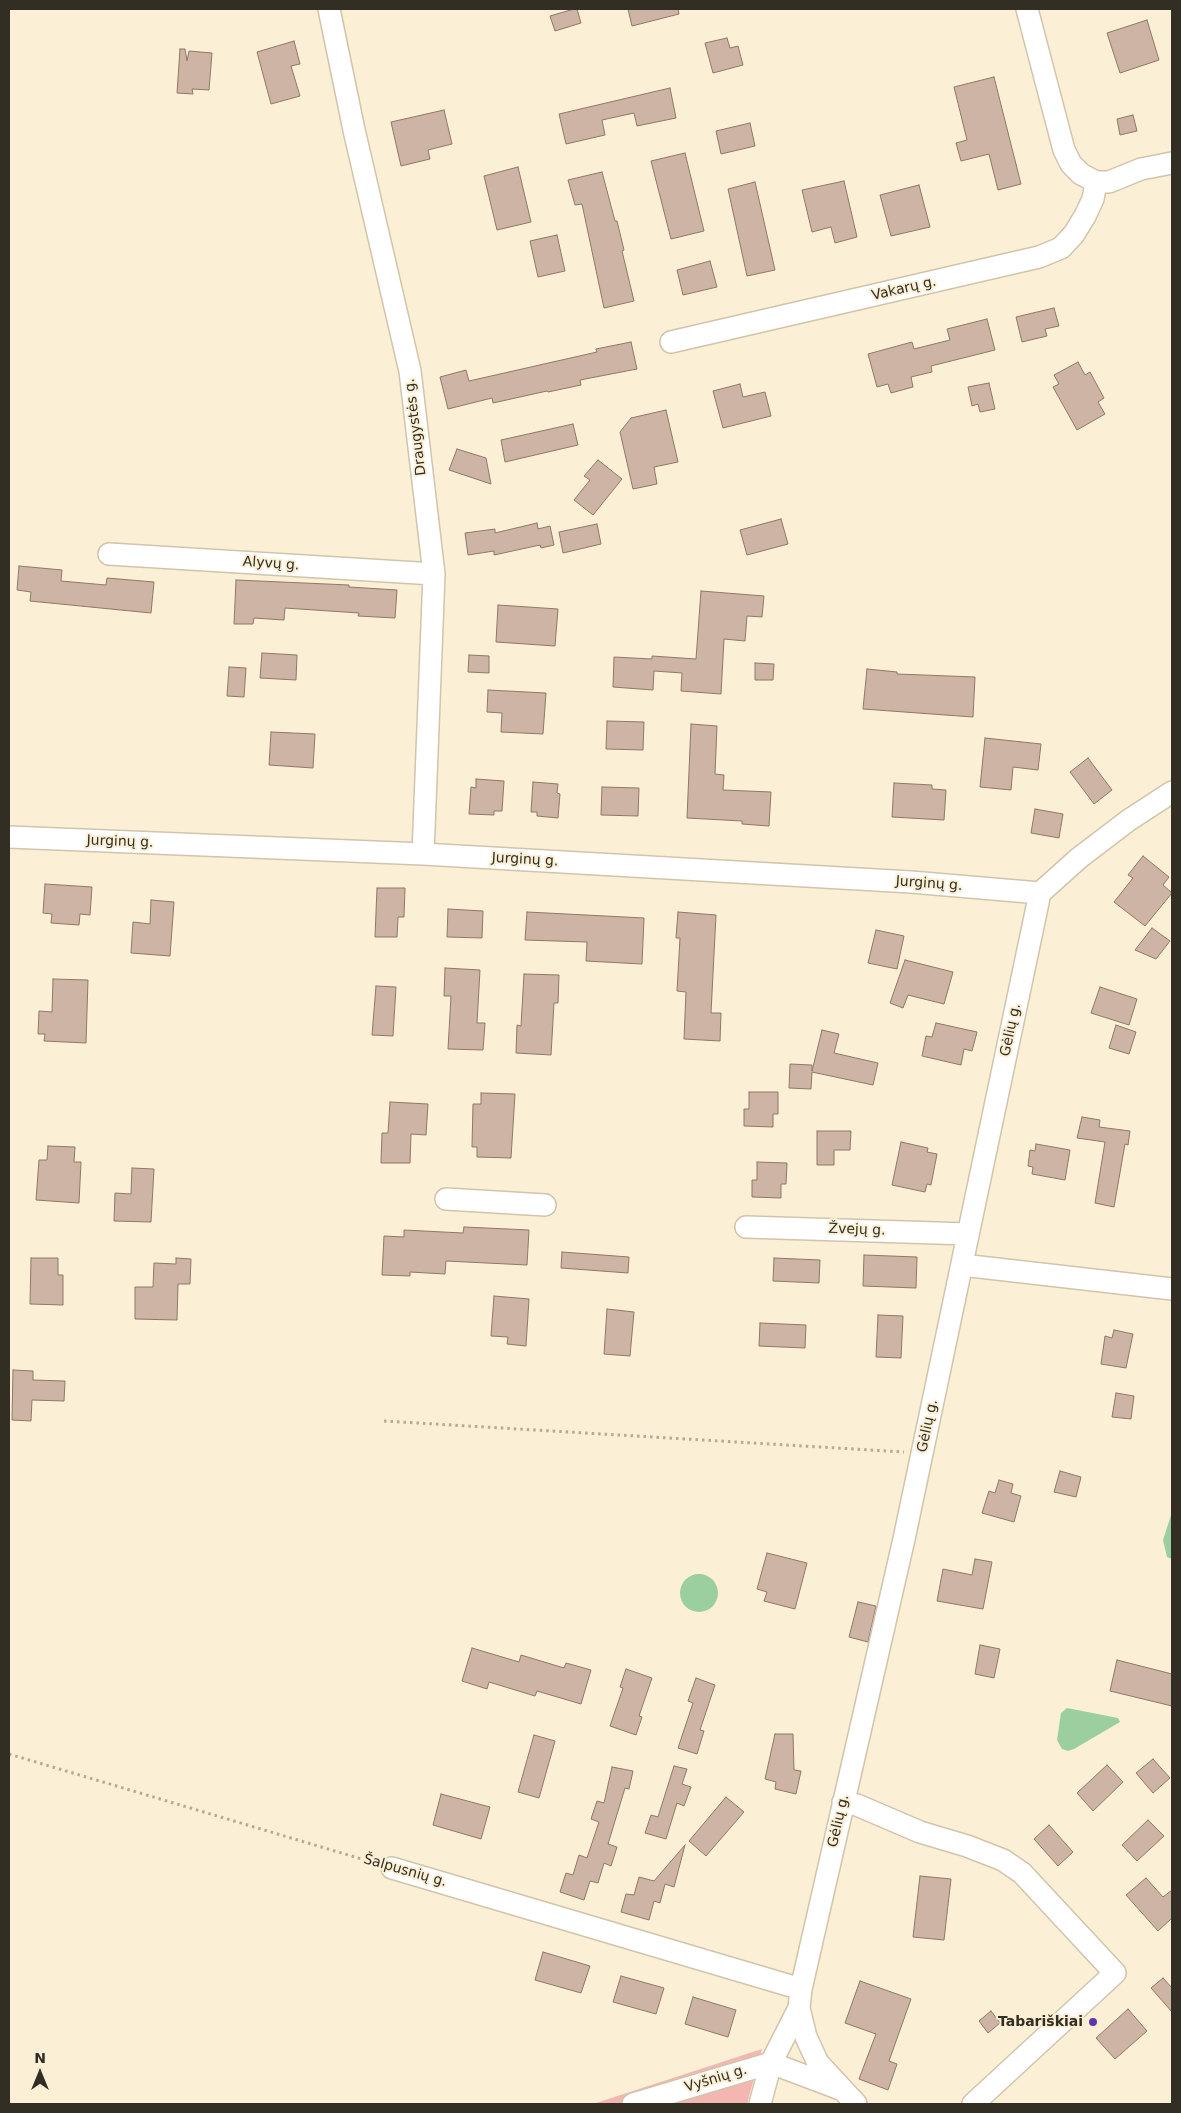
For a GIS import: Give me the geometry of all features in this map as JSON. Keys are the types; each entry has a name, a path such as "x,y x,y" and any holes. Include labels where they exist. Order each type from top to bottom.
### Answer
{"street":[{"name":"Draugystės g.","path":"329,9 354,130 410,371 434,574 423,854"},
{"path":"1028,9 1064,150 1071,164 1081,174 1096,182 1109,182 1134,172 1172,163"},
{"name":"Vakarų g.","path":"671,342 1039,257 1061,248 1074,234 1093,198 1096,182"},
{"name":"Alyvų g.","path":"109,554 434,574"},
{"path":"1040,892 1079,858 1129,820 1172,792"},
{"name":"Jurginų g.","path":"9,837 423,854 911,882 1040,892"},
{"name":"Gėlių g.","path":"849,2097 818,2063 806,2037 800,1998 904,1539 1040,892"},
{"path":"446,1199 545,1205"},
{"name":"Žvejų g.","path":"746,1227 968,1234"},
{"path":"962,1265 1172,1289"},
{"path":"843,1802 857,1805 920,1832 967,1846 1003,1860 1022,1873 1115,1973 974,2104"},
{"name":"Šalpusnių g.","path":"392,1868 800,1998"},
{"path":"760,2104 771,2063 800,1998"},
{"path":"771,2063 849,2097"},
{"name":"Vyšnių g.","path":"633,2104 771,2063"}],"path":[{"path":"384,1421 922,1453"},
{"name":"Šalpusnių g.","path":"9,1754 392,1868"}],"shaded area":[{"path":"1172,1512 1172,1559 1167,1557 1163,1540"},
{"path":"699,1574 712,1580 718,1593 712,1606 699,1612 686,1606 680,1593 686,1580"},
{"path":"1067,1708 1118,1718 1120,1722 1068,1751 1062,1749 1057,1740 1061,1713"},
{"path":"762,2049 747,2104 593,2104"}],"building":[{"path":"577,9 581,23 555,31 550,16"},
{"path":"628,9 678,9 679,14 632,26"},
{"path":"1147,20 1159,60 1120,73 1107,33"},
{"path":"727,38 730,48 738,46 743,65 713,73 705,43"},
{"path":"294,41 300,64 291,66 300,96 271,104 257,52"},
{"path":"180,49 185,49 187,61 189,51 212,53 209,90 192,89 193,94 177,93"},
{"path":"994,77 1021,184 998,190 989,154 961,161 956,143 967,140 954,87"},
{"path":"670,88 676,118 637,126 634,113 602,120 605,135 566,144 559,114"},
{"path":"444,110 452,144 428,150 430,159 401,166 391,122"},
{"path":"1133,115 1137,131 1120,135 1117,119"},
{"path":"750,123 755,146 721,154 716,131"},
{"path":"685,153 704,231 671,239 651,161"},
{"path":"518,167 531,222 497,230 484,176"},
{"path":"602,172 615,221 617,221 634,301 604,308 582,204 575,205 568,180"},
{"path":"844,181 857,237 835,243 831,227 812,232 802,190"},
{"path":"755,182 775,270 747,276 728,189"},
{"path":"919,185 930,227 891,236 880,195"},
{"path":"557,235 565,271 538,277 530,241"},
{"path":"710,261 717,287 683,295 677,270"},
{"path":"1054,308 1059,326 1045,329 1047,336 1022,342 1016,317"},
{"path":"987,319 995,350 931,366 932,372 911,377 913,387 891,393 888,384 877,387 868,354 912,342 914,349 950,340 947,329"},
{"path":"631,342 637,369 580,380 581,385 548,392 493,403 492,398 448,409 440,377 466,370 469,381 597,352 596,349"},
{"path":"1078,362 1085,375 1090,372 1104,398 1098,402 1105,414 1077,430 1053,387 1059,384 1054,375"},
{"path":"989,383 995,409 980,412 978,404 972,406 968,387"},
{"path":"740,384 743,397 765,392 771,416 723,428 713,391"},
{"path":"666,410 678,462 654,467 657,484 633,489 620,432 631,418"},
{"path":"573,424 578,445 505,462 501,440"},
{"path":"457,449 486,458 491,484 449,470"},
{"path":"598,460 622,479 593,515 574,500 590,480 584,476"},
{"path":"781,519 788,544 747,555 740,530"},
{"path":"537,523 538,529 550,526 554,545 541,548 540,545 494,555 494,551 468,555 465,533 495,529 495,533"},
{"path":"597,524 601,544 563,553 559,532"},
{"path":"19,566 62,570 61,581 106,585 107,578 154,582 151,613 30,601 31,592 17,590"},
{"path":"236,580 349,585 349,587 397,590 395,618 358,616 359,613 285,608 284,620 254,618 253,624 234,624"},
{"path":"701,591 764,596 762,617 747,616 745,641 724,639 721,694 681,691 682,673 654,671 653,690 613,687 614,657 652,659 652,656 696,659"},
{"path":"498,605 558,609 555,646 496,642"},
{"path":"262,653 297,655 296,680 260,678"},
{"path":"469,655 489,656 489,673 468,672"},
{"path":"755,663 774,664 773,680 755,680"},
{"path":"229,667 246,668 244,697 227,696"},
{"path":"867,669 897,672 897,674 975,677 973,717 863,709"},
{"path":"488,690 546,693 543,734 501,732 502,713 487,712"},
{"path":"607,721 644,722 643,750 606,749"},
{"path":"691,724 717,726 715,774 724,775 723,790 771,792 769,826 742,824 742,821 687,818"},
{"path":"271,732 315,734 313,768 269,765"},
{"path":"985,738 1041,744 1038,770 1013,767 1011,790 980,787"},
{"path":"1088,758 1112,790 1094,804 1070,772"},
{"path":"476,779 504,781 502,811 494,811 494,815 469,814 471,787 476,788"},
{"path":"533,782 558,784 557,793 560,794 558,818 537,816 537,812 531,812"},
{"path":"894,783 932,785 932,789 946,790 944,820 892,817"},
{"path":"602,787 639,788 638,816 601,815"},
{"path":"1035,809 1063,814 1059,838 1031,833"},
{"path":"1143,856 1169,877 1163,885 1172,893 1145,926 1114,902 1133,878 1128,875"},
{"path":"45,884 92,887 90,915 80,914 79,925 51,923 52,914 43,913"},
{"path":"377,888 405,888 404,917 398,917 397,937 375,937"},
{"path":"151,900 174,902 170,956 131,953 133,922 150,924"},
{"path":"448,909 483,911 482,938 447,937"},
{"path":"527,912 644,918 642,964 586,961 587,942 525,940"},
{"path":"678,912 716,915 711,1013 721,1013 720,1041 684,1039 686,992 677,991 680,938 676,938"},
{"path":"1152,928 1170,941 1156,959 1135,950"},
{"path":"876,930 904,936 897,969 868,963"},
{"path":"905,960 953,972 944,1004 908,995 903,1008 890,1003"},
{"path":"445,968 480,970 477,1023 485,1023 483,1050 448,1049 451,996 444,996"},
{"path":"524,974 559,975 558,1003 554,1003 551,1055 516,1053 517,1025 521,1026"},
{"path":"53,979 88,980 86,1043 44,1041 45,1034 38,1034 39,1011 52,1012"},
{"path":"376,986 396,987 393,1036 372,1035"},
{"path":"1100,987 1137,999 1129,1025 1091,1013"},
{"path":"936,1023 977,1032 972,1051 964,1049 961,1065 922,1056 926,1036 932,1037"},
{"path":"1116,1025 1136,1032 1129,1054 1109,1048"},
{"path":"822,1030 839,1034 834,1053 878,1063 873,1085 812,1072 811,1089 789,1088 790,1064 812,1065 812,1071"},
{"path":"749,1092 778,1092 778,1114 773,1114 773,1127 744,1126 744,1109 749,1109"},
{"path":"481,1093 515,1094 511,1158 477,1157 477,1147 472,1147 473,1104 481,1104"},
{"path":"390,1102 428,1104 426,1135 411,1134 410,1163 381,1163 382,1133 388,1133"},
{"path":"1082,1117 1100,1120 1099,1127 1130,1131 1128,1145 1125,1144 1114,1207 1095,1203 1105,1142 1077,1138"},
{"path":"817,1131 851,1131 850,1150 834,1150 834,1165 817,1165"},
{"path":"901,1142 928,1148 927,1152 937,1154 931,1185 927,1184 925,1192 892,1185"},
{"path":"1036,1144 1070,1150 1065,1180 1032,1174 1033,1167 1028,1166 1030,1150 1035,1151"},
{"path":"48,1146 75,1147 74,1162 81,1162 79,1203 36,1200 39,1160 47,1160"},
{"path":"757,1162 787,1163 786,1184 781,1184 781,1198 752,1197 752,1180 757,1180"},
{"path":"132,1168 154,1169 151,1222 114,1221 115,1193 131,1194"},
{"path":"464,1227 529,1230 527,1265 446,1261 445,1274 410,1272 410,1276 382,1275 384,1236 404,1237 404,1230 463,1233"},
{"path":"562,1252 629,1257 628,1273 561,1268"},
{"path":"864,1255 917,1257 916,1288 863,1286"},
{"path":"31,1258 58,1258 58,1275 63,1275 63,1305 30,1304"},
{"path":"176,1258 191,1259 190,1284 178,1284 177,1320 135,1319 135,1287 153,1287 154,1263 176,1264"},
{"path":"774,1258 820,1260 819,1283 773,1281"},
{"path":"494,1296 529,1299 526,1346 507,1344 508,1337 491,1336"},
{"path":"607,1309 634,1312 630,1356 604,1354"},
{"path":"878,1315 903,1316 901,1358 876,1357"},
{"path":"760,1323 806,1325 805,1348 759,1346"},
{"path":"1114,1330 1133,1334 1126,1368 1101,1364 1105,1336 1112,1338"},
{"path":"13,1370 33,1371 33,1380 65,1381 64,1401 32,1400 31,1421 12,1420"},
{"path":"1116,1393 1134,1396 1131,1419 1112,1417"},
{"path":"1060,1471 1081,1477 1076,1497 1054,1492"},
{"path":"999,1480 1013,1484 1011,1493 1021,1496 1014,1522 982,1513 989,1491 995,1493"},
{"path":"767,1553 807,1563 795,1609 764,1601 767,1592 757,1589"},
{"path":"975,1559 992,1562 983,1609 937,1601 943,1569 972,1575"},
{"path":"858,1602 876,1606 868,1642 849,1637"},
{"path":"980,1645 1000,1649 994,1678 975,1674"},
{"path":"472,1648 519,1662 521,1655 564,1668 566,1663 591,1670 581,1704 537,1691 535,1696 489,1682 487,1689 462,1681"},
{"path":"1117,1660 1172,1674 1172,1706 1110,1691"},
{"path":"626,1669 652,1678 639,1716 642,1717 636,1735 610,1726 623,1688 620,1687"},
{"path":"696,1678 715,1685 700,1730 704,1731 697,1754 678,1748 693,1703 688,1701"},
{"path":"775,1734 793,1734 794,1770 801,1771 796,1794 775,1789 776,1782 765,1779"},
{"path":"534,1735 555,1741 539,1798 518,1792"},
{"path":"1153,1759 1170,1778 1153,1793 1136,1773"},
{"path":"1107,1765 1123,1782 1093,1811 1077,1793"},
{"path":"674,1766 687,1769 682,1784 691,1787 684,1806 677,1803 666,1839 645,1833 651,1815 658,1817"},
{"path":"612,1767 633,1771 629,1789 625,1788 608,1844 617,1847 611,1866 604,1863 598,1883 590,1881 584,1900 560,1892 566,1873 573,1875 579,1855 587,1858 599,1822 591,1819 597,1801 604,1803"},
{"path":"441,1794 490,1807 481,1839 433,1825"},
{"path":"726,1797 744,1812 706,1856 689,1841"},
{"path":"1148,1820 1164,1836 1137,1861 1122,1845"},
{"path":"1049,1825 1073,1852 1058,1866 1034,1839"},
{"path":"685,1845 674,1887 665,1884 660,1903 654,1901 649,1920 621,1912 626,1894 634,1895 639,1877 654,1881"},
{"path":"920,1876 951,1879 944,1940 913,1937"},
{"path":"1146,1878 1163,1897 1172,1890 1172,1918 1158,1931 1126,1895"},
{"path":"543,1952 590,1966 581,1993 535,1980"},
{"path":"621,1976 664,1988 656,2014 613,2002"},
{"path":"1163,1978 1172,1988 1172,2012 1151,1988"},
{"path":"860,1981 911,1999 889,2061 897,2064 888,2090 859,2079 876,2034 845,2023"},
{"path":"693,1997 736,2010 728,2037 685,2024"},
{"path":"1128,2009 1147,2031 1115,2059 1096,2038"},
{"path":"991,2011 1000,2023 988,2033 979,2021"}],"place":[{"name":"Tabariškiai","path":"1093,2022"}]}
